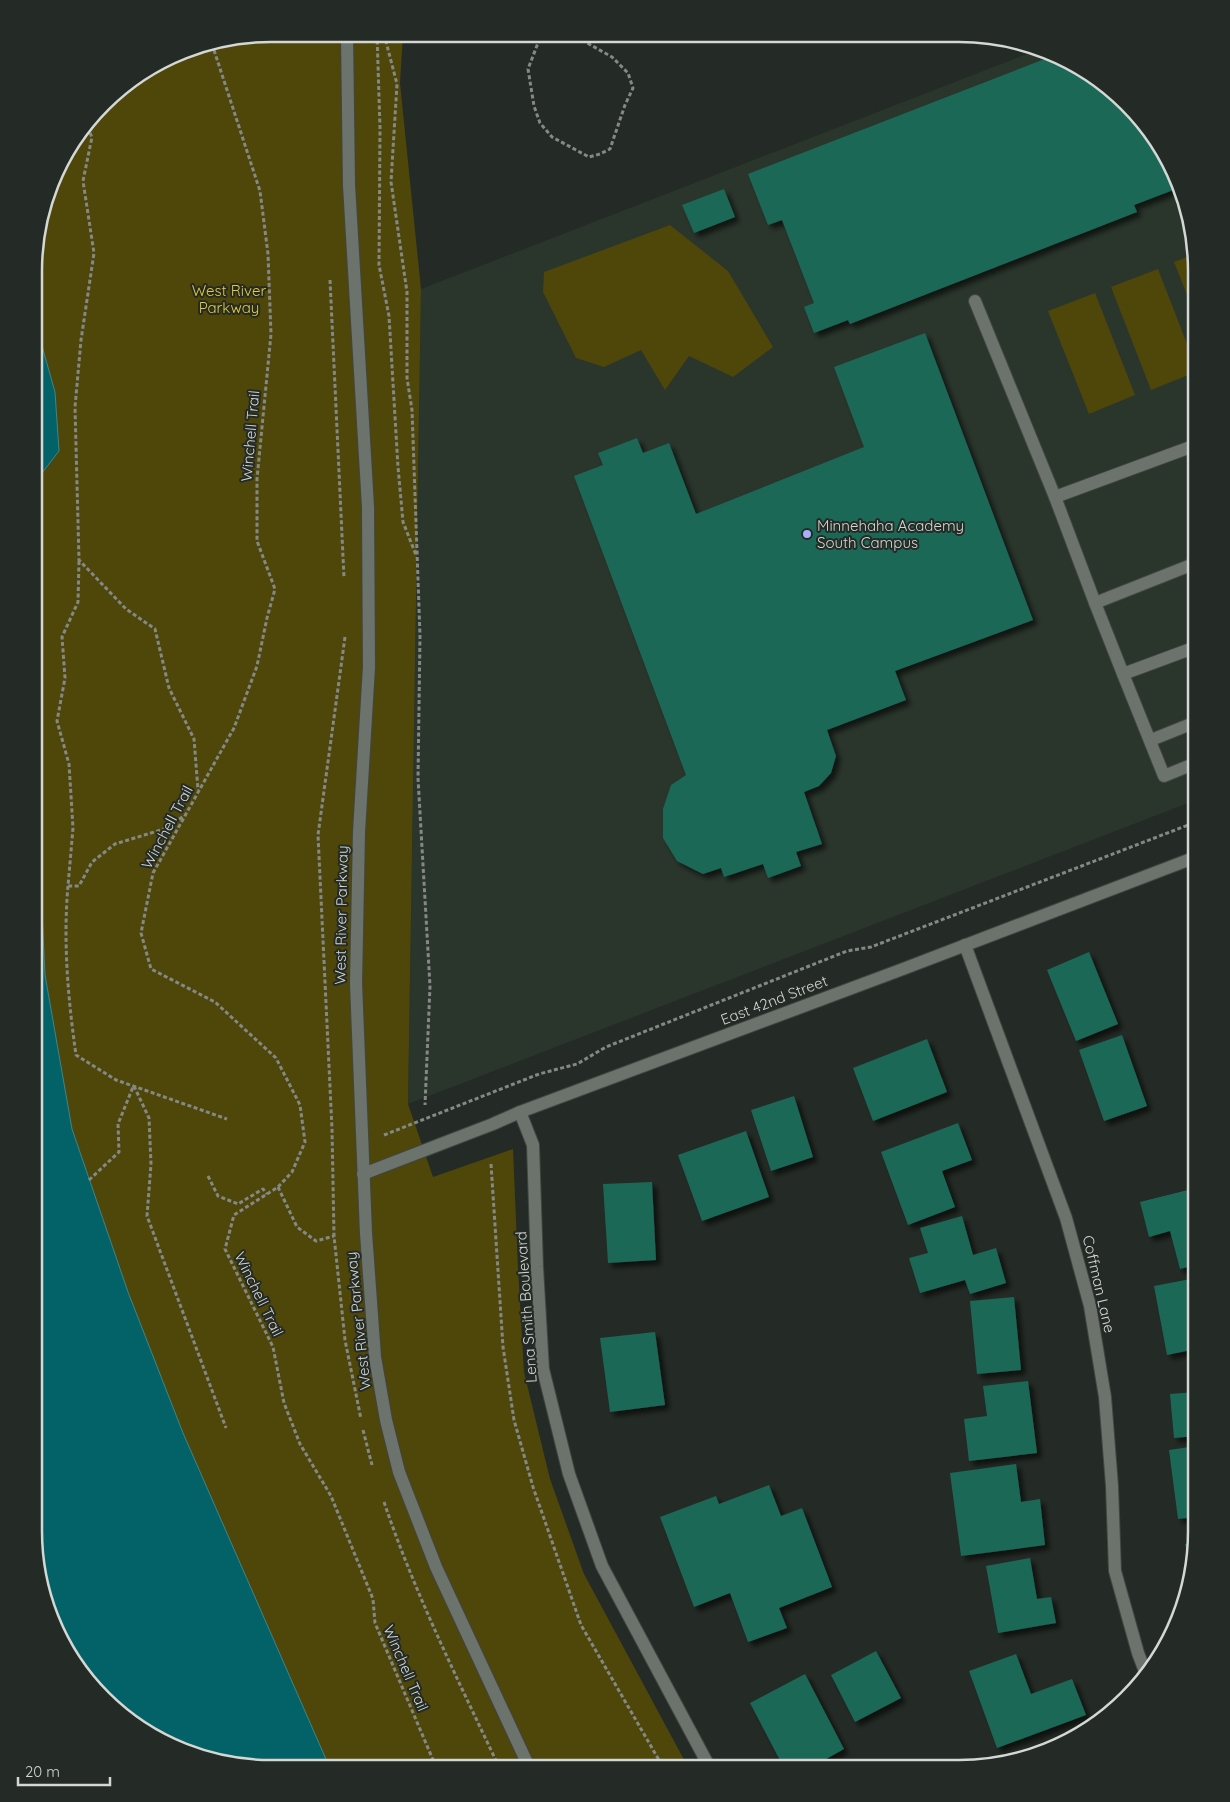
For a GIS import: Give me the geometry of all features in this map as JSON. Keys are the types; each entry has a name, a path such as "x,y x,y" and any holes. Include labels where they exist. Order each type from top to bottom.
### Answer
{"street":[{"name":"West River Parkway","path":"347,42 349,185 368,507 369,667 359,832 356,983 363,1174 375,1357 386,1420 399,1472 436,1567 526,1760"},
{"path":"975,301 1055,497 1164,776 1188,767"},
{"path":"1055,497 1188,448"},
{"path":"1095,603 1188,566"},
{"path":"1123,674 1188,650"},
{"path":"1151,740 1188,725"},
{"name":"East 42nd Street","path":"363,1174 520,1112 1188,860"},
{"name":"Coffman Lane","path":"965,945 1066,1218 1090,1306 1105,1397 1112,1486 1115,1571 1143,1666"},
{"name":"Lena Smith Boulevard","path":"520,1112 533,1145 543,1369 569,1474 602,1566 706,1760"}],"path":[{"path":"377,42 380,128 379,265 389,316 403,522 417,558"},
{"path":"386,42 397,84 391,182 407,292 407,378 412,410 420,636 418,778 430,986 425,1105"},
{"path":"539,42 528,69 534,106 540,123 552,137 588,157 610,149 633,88 628,73 612,57 585,42"},
{"name":"Winchell Trail","path":"214,50 260,191 268,254 271,334 257,479 257,541 275,589 257,666 234,728 153,873 142,933 151,969 215,1002 276,1058 300,1105 305,1142 292,1172 278,1188 234,1215 225,1250 273,1347 284,1402 300,1444 332,1496 373,1599 375,1623 433,1760"},
{"path":"90,132 92,137 83,181 94,253 81,340 75,407 79,560 78,602 62,637 65,678 57,721 69,764 73,828 65,918 71,1021 76,1055 116,1080 227,1119"},
{"path":"79,560 126,609 155,629 169,688 194,739 198,792"},
{"path":"68,886 79,886 92,862 115,844 164,829 184,816"},
{"path":"333,1154 539,1074 578,1064 606,1047 847,951 871,947 1188,825"},
{"path":"89,1180 119,1152 118,1124 134,1086"},
{"path":"134,1086 149,1118 150,1164 147,1216 226,1428"},
{"path":"208,1176 218,1196 238,1204 263,1189 267,1194"},
{"path":"278,1188 297,1227 316,1242 334,1236"}],"shaded area":[{"name":"Minnehaha Academy South Campus","path":"1028,54 1060,66 1086,81 1109,99 1131,121 1149,144 1170,184 1180,212 1186,242 1188,272 1188,803 408,1104 421,289"}],"green space":[{"name":"West River Parkway","path":"272,42 403,42 400,83 421,289 408,1104 433,1177 513,1149 524,1372 550,1479 584,1574 684,1760 326,1760 183,1433 128,1292 72,1129 45,975 42,912 42,473 59,451 55,392 42,346 44,242 50,212 66,170 81,144 99,121 121,99 144,81 170,66 212,50 242,44"},
{"path":"670,225 728,271 773,347 733,377 689,356 665,390 641,350 604,367 576,358 543,292 544,272"},
{"path":"1187,257 1188,297 1174,262"},
{"path":"1158,269 1188,346 1188,375 1151,390 1111,287"},
{"path":"1095,293 1135,395 1089,414 1048,311"}],"water":[{"path":"42,346 55,392 59,451 42,473"},
{"path":"42,912 45,975 72,1129 128,1292 183,1433 326,1760 242,1758 212,1752 184,1742 157,1729 121,1703 90,1670 66,1632 50,1590 44,1560 42,1530"}],"building":[{"path":"1044,59 1086,81 1109,99 1131,121 1157,157 1172,190 1134,205 1137,212 850,324 848,320 814,333 804,307 814,303 782,220 768,225 748,174"},
{"path":"724,189 735,217 694,233 682,205"},
{"path":"925,333 1033,620 895,671 906,700 827,730 836,756 831,773 819,786 804,792 822,844 796,852 801,866 768,878 763,864 724,877 721,868 703,874 677,861 663,838 663,809 671,785 686,775 574,476 603,465 598,453 637,438 643,453 669,443 696,514 864,447 834,367"},
{"path":"1089,952 1118,1024 1076,1041 1047,970"},
{"path":"1122,1035 1147,1106 1104,1121 1079,1050"},
{"path":"927,1039 947,1092 873,1121 853,1068"},
{"path":"794,1096 813,1157 771,1171 751,1110"},
{"path":"958,1123 972,1160 942,1171 955,1207 908,1225 881,1152"},
{"path":"746,1131 769,1197 702,1221 678,1155"},
{"path":"652,1182 656,1260 608,1263 603,1184"},
{"path":"1188,1190 1188,1267 1180,1269 1170,1231 1149,1237 1140,1202"},
{"path":"962,1216 973,1255 996,1248 1006,1283 970,1294 965,1280 920,1293 909,1258 928,1253 920,1228"},
{"path":"1188,1280 1188,1351 1167,1355 1154,1286"},
{"path":"1014,1297 1021,1370 977,1374 970,1301"},
{"path":"655,1332 665,1405 610,1412 600,1338"},
{"path":"1028,1381 1037,1453 969,1461 964,1419 987,1416 983,1386"},
{"path":"1188,1393 1188,1437 1174,1438 1170,1394"},
{"path":"1188,1447 1188,1518 1178,1519 1169,1450"},
{"path":"1016,1464 1021,1502 1040,1499 1045,1545 961,1556 950,1473"},
{"path":"769,1485 781,1516 802,1508 832,1587 779,1608 787,1628 748,1642 730,1593 694,1607 660,1517 716,1496 719,1504"},
{"path":"1030,1558 1037,1599 1051,1597 1056,1623 998,1633 986,1566"},
{"path":"876,1651 901,1698 855,1722 831,1675"},
{"path":"1016,1654 1031,1694 1072,1679 1086,1715 997,1748 969,1671"},
{"path":"805,1674 844,1749 824,1760 780,1760 750,1703"}],"place":[{"name":"Minnehaha Academy South Campus","path":"807,534"}]}
